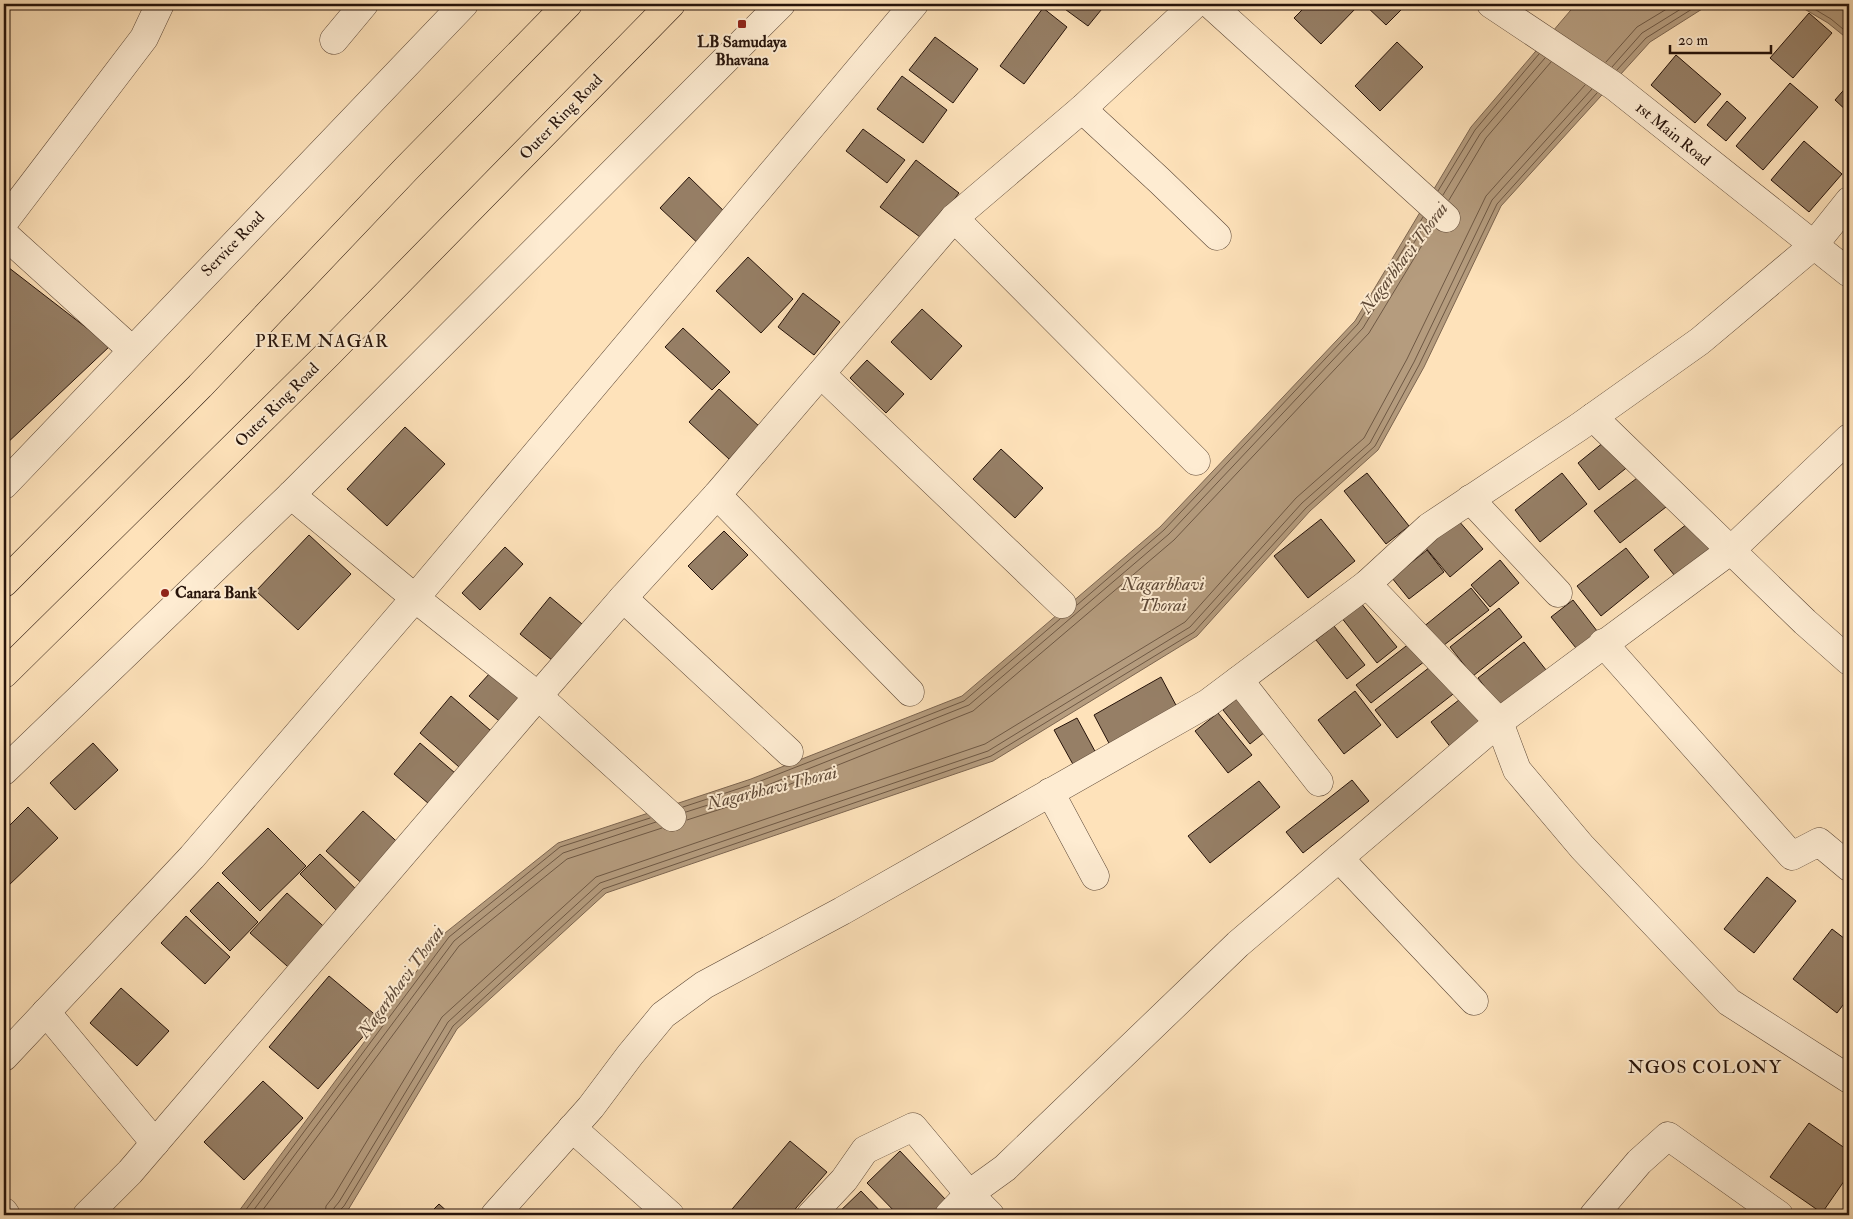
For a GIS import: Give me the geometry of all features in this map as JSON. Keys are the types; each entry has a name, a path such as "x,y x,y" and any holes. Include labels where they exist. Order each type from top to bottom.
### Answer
{"highway":[{"path":"4,584 200,386 400,176 568,4"},
{"name":"Outer Ring Road","path":"4,674 328,354 671,4"}],"street":[{"path":"4,222 144,38 160,4"},
{"path":"334,40 364,4"},
{"name":"Service Road","path":"4,485 464,4"},
{"path":"4,771 291,495 781,4"},
{"path":"4,1057 192,857 415,598 914,4"},
{"path":"87,1215 130,1172 623,598 718,495 954,218 1082,109 1195,4"},
{"path":"1210,4 1446,218"},
{"name":"1st Main Road","path":"1505,8 1614,86 1849,273"},
{"path":"1082,109 1217,236"},
{"path":"495,1215 572,1128 663,1015 704,985 842,910 1208,703 1368,584 1429,528 1700,342 1813,246 1849,201"},
{"path":"954,218 1196,461"},
{"path":"4,234 132,350"},
{"path":"821,374 1062,604"},
{"path":"1593,416 1806,622 1849,661"},
{"path":"949,1215 969,1194 1005,1168 1238,944 1499,722 1731,550 1846,447"},
{"path":"291,495 415,598 538,696 672,816"},
{"path":"718,495 910,692"},
{"path":"1470,499 1558,593"},
{"path":"1368,584 1499,722 1517,770 1582,847 1729,1002 1849,1079"},
{"path":"623,598 789,752"},
{"path":"1603,644 1792,856 1819,842 1849,867"},
{"path":"1239,680 1319,782"},
{"path":"1050,792 1095,876"},
{"path":"1339,858 1474,1001"},
{"path":"46,1012 155,1143"},
{"path":"811,1215 844,1180 865,1150 913,1127 969,1194 990,1215"},
{"path":"572,1128 670,1215"},
{"path":"1594,1215 1639,1162 1668,1136 1779,1215"}],"water":[{"name":"Nagarbhavi Thorai","path":"1576,4 1710,4 1650,42 1501,206 1424,367 1378,450 1310,511 1197,636 993,761 606,893 457,1029 348,1210 342,1215 236,1215 445,933 558,843 751,779 962,696 1160,527 1355,321 1471,127"},
{"path":"1796,4 1849,4 1849,40 1828,23"}],"building":[{"path":"1058,4 1106,4 1088,26"},
{"path":"1308,4 1354,4 1357,7 1321,44 1294,18"},
{"path":"1364,4 1407,4 1386,25"},
{"path":"1043,8 1067,27 1024,84 1000,66"},
{"path":"1809,13 1832,33 1793,78 1770,58"},
{"path":"935,37 978,69 953,103 909,70"},
{"path":"1397,42 1423,67 1380,111 1355,86"},
{"path":"1676,55 1721,94 1695,123 1651,85"},
{"path":"902,76 947,110 923,143 877,109"},
{"path":"1790,83 1818,107 1763,170 1736,146"},
{"path":"1849,84 1849,113 1835,100"},
{"path":"1727,101 1746,118 1726,141 1707,125"},
{"path":"863,129 905,160 887,183 846,151"},
{"path":"1804,141 1842,174 1809,212 1771,180"},
{"path":"916,160 959,193 924,240 880,207"},
{"path":"689,177 731,218 703,248 660,208"},
{"path":"748,257 793,299 761,333 716,291"},
{"path":"4,264 110,346 4,446"},
{"path":"803,293 840,322 814,355 778,327"},
{"path":"922,309 962,346 931,380 891,342"},
{"path":"683,328 730,372 712,390 665,347"},
{"path":"867,360 904,394 886,413 850,378"},
{"path":"719,389 760,427 729,459 689,422"},
{"path":"405,427 445,464 387,526 347,489"},
{"path":"1609,438 1630,465 1599,490 1578,463"},
{"path":"1001,449 1043,488 1015,518 973,479"},
{"path":"1367,473 1409,526 1386,544 1344,491"},
{"path":"1562,473 1587,504 1540,542 1515,510"},
{"path":"1641,475 1666,507 1620,543 1594,511"},
{"path":"1321,519 1355,561 1308,598 1274,556"},
{"path":"1458,520 1483,549 1450,577 1425,547"},
{"path":"1692,520 1714,546 1675,576 1654,550"},
{"path":"724,531 748,555 712,590 688,566"},
{"path":"309,535 351,574 298,630 256,591"},
{"path":"505,547 523,564 480,610 462,593"},
{"path":"1626,548 1649,577 1601,616 1577,586"},
{"path":"1427,550 1444,572 1409,599 1392,578"},
{"path":"1500,560 1519,583 1490,607 1471,585"},
{"path":"1471,588 1489,610 1439,649 1422,628"},
{"path":"550,597 588,629 558,665 520,634"},
{"path":"1573,600 1601,636 1580,653 1551,617"},
{"path":"1360,602 1397,647 1377,663 1341,617"},
{"path":"1499,608 1522,637 1473,676 1450,647"},
{"path":"1334,626 1365,665 1347,679 1316,640"},
{"path":"1524,642 1550,675 1504,712 1478,678"},
{"path":"1410,643 1425,661 1371,703 1356,685"},
{"path":"1435,663 1457,691 1397,738 1375,710"},
{"path":"490,673 524,702 504,725 469,696"},
{"path":"1161,677 1178,709 1111,747 1094,715"},
{"path":"1355,691 1381,725 1344,754 1318,720"},
{"path":"1242,694 1270,728 1250,744 1223,710"},
{"path":"451,696 498,737 466,773 420,733"},
{"path":"1464,696 1486,722 1452,749 1431,722"},
{"path":"1218,713 1252,755 1228,773 1195,731"},
{"path":"1077,718 1097,755 1075,768 1054,730"},
{"path":"93,743 118,770 75,810 50,783"},
{"path":"420,743 462,779 436,810 394,774"},
{"path":"1352,780 1369,801 1303,853 1286,832"},
{"path":"1259,781 1280,807 1210,863 1188,836"},
{"path":"28,807 58,838 8,886 4,882 4,831"},
{"path":"363,811 404,848 367,888 326,851"},
{"path":"268,828 306,866 260,911 222,873"},
{"path":"320,854 363,896 342,916 300,874"},
{"path":"1767,877 1796,901 1754,953 1724,929"},
{"path":"218,882 258,922 230,951 190,911"},
{"path":"287,893 332,934 296,974 250,933"},
{"path":"186,916 230,957 205,984 161,943"},
{"path":"1832,929 1849,942 1849,997 1837,1013 1793,979"},
{"path":"329,976 379,1018 318,1089 269,1047"},
{"path":"121,988 169,1031 137,1066 90,1023"},
{"path":"263,1081 303,1118 244,1180 204,1142"},
{"path":"1809,1123 1849,1151 1849,1174 1822,1213 1770,1177"},
{"path":"790,1141 827,1172 790,1215 727,1215"},
{"path":"900,1151 946,1200 930,1215 898,1215 867,1183"},
{"path":"861,1191 884,1215 836,1215"},
{"path":"439,1204 451,1215 428,1215"}],"place":[{"name":"LB Samudaya Bhavana","path":"742,24"},
{"name":"Canara Bank","path":"165,593"}],"district":[{"name":"PREM NAGAR","path":"322,341"},
{"name":"NGOS COLONY","path":"1705,1067"}]}
